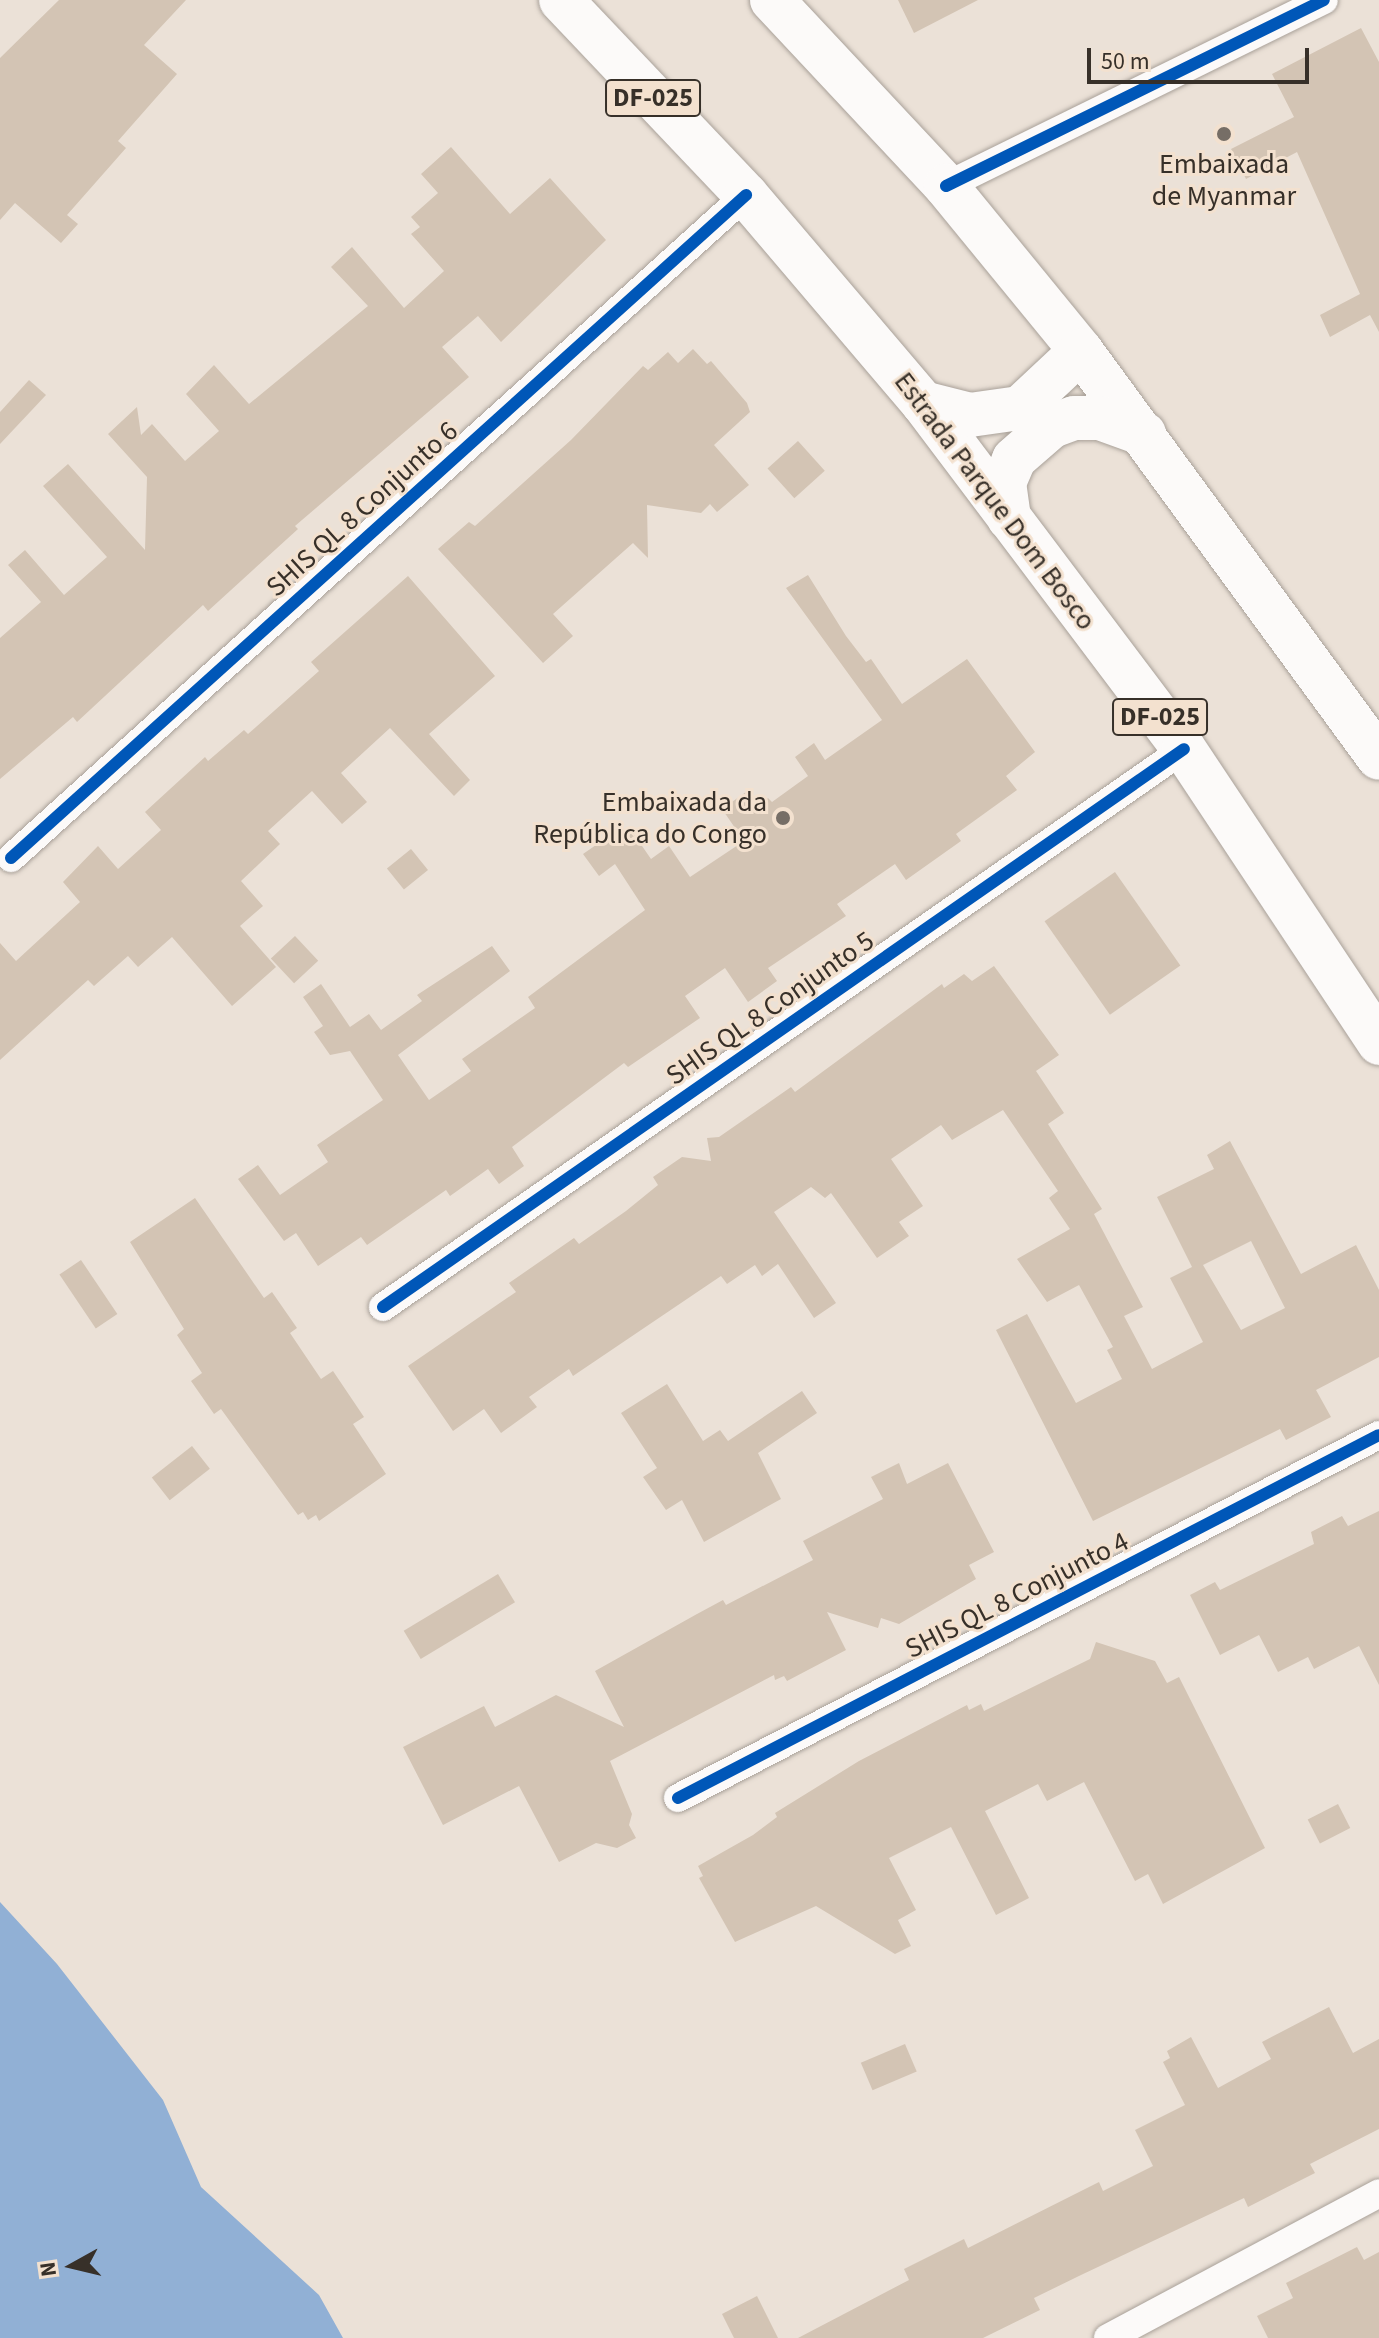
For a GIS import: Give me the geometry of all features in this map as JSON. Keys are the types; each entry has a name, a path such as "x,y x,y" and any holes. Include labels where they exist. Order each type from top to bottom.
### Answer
{"main road":[{"name":"Estrada Parque Dom Bosco","path":"561,0 746,195 923,403 1184,749 1379,1043"},
{"path":"772,0 946,186 1081,351 1379,758"},
{"path":"923,403 970,415 1020,408 1081,351"},
{"path":"1009,518 1004,483 1014,459 1052,426 1074,418 1100,418 1144,434"}],"street":[{"path":"946,186 1324,0"},
{"name":"SHIS QL 8 Conjunto 6","path":"11,858 746,195"},
{"name":"SHIS QL 8 Conjunto 5","path":"383,1307 1184,749"},
{"name":"SHIS QL 8 Conjunto 4","path":"678,1798 1379,1435"},
{"path":"1108,2338 1379,2193"}],"water":[{"path":"0,1902 57,1964 163,2100 201,2187 319,2295 343,2338 0,2338"}],"building":[{"path":"59,0 186,0 144,45 177,74 118,141 126,148 67,215 78,224 61,243 15,203 0,220 0,58"},
{"path":"898,0 978,0 914,33"},
{"path":"1361,28 1379,62 1379,332 1370,315 1330,337 1320,315 1360,294 1297,152 1246,179 1231,149 1294,117 1272,74"},
{"path":"451,147 510,214 550,178 606,240 501,342 478,316 442,347 469,377 295,526 298,529 208,611 203,605 77,722 73,717 0,779 0,638 41,602 8,565 25,550 64,595 107,557 43,486 68,464 145,550 147,477 108,434 137,407 141,435 152,424 185,461 219,431 186,394 214,365 249,404 368,306 331,267 352,247 404,308 444,271 411,234 420,227 411,217 438,193 421,174"},
{"path":"693,349 707,364 711,361 747,403 750,412 714,445 749,485 717,512 710,504 701,513 647,505 648,558 633,543 553,614 573,636 543,663 438,549 469,522 475,526 571,440 643,366 648,370 668,352 678,363"},
{"path":"29,380 46,395 0,444 0,412"},
{"path":"798,441 825,471 794,498 768,468"},
{"path":"808,575 846,636 866,662 871,659 902,704 967,659 1035,752 1006,776 1017,790 956,834 961,841 906,880 895,864 837,904 846,916 768,968 777,981 748,1002 725,968 685,996 700,1018 628,1067 624,1063 512,1147 524,1166 499,1184 488,1169 450,1196 446,1190 367,1245 361,1237 318,1266 296,1233 284,1241 238,1179 258,1165 280,1195 328,1162 317,1145 383,1100 350,1051 330,1055 314,1032 323,1026 303,997 321,984 350,1027 369,1014 381,1030 422,1001 417,995 492,946 510,971 398,1055 429,1100 471,1071 462,1059 535,1008 528,997 645,910 615,864 599,876 583,854 622,827 626,833 631,830 651,859 669,846 690,877 744,841 722,809 746,792 756,807 768,798 772,802 808,776 795,757 814,743 825,760 882,720 786,588"},
{"path":"408,576 495,676 429,734 470,780 454,796 390,728 341,773 367,802 342,824 312,791 268,831 280,844 241,881 263,906 240,926 276,967 232,1006 172,937 138,967 128,956 94,986 88,980 0,1060 0,943 16,961 80,902 63,882 98,846 118,869 161,830 145,812 205,757 208,761 244,730 248,734 319,671 311,662"},
{"path":"411,849 428,870 404,889 387,869"},
{"path":"1115,872 1180,965 1110,1015 1045,921"},
{"path":"295,936 318,961 294,983 271,959"},
{"path":"994,966 1059,1055 1036,1071 1064,1113 1048,1124 1102,1209 1094,1214 1143,1307 1124,1316 1152,1369 1203,1342 1170,1278 1192,1267 1157,1197 1214,1169 1207,1155 1230,1141 1301,1274 1356,1245 1379,1290 1379,1357 1316,1390 1331,1417 1286,1440 1280,1429 1093,1521 996,1330 1027,1314 1076,1403 1122,1379 1107,1350 1113,1347 1079,1285 1047,1302 1017,1259 1070,1229 1049,1198 1058,1191 1003,1110 952,1140 941,1125 891,1159 923,1206 899,1222 909,1236 877,1258 831,1193 825,1198 811,1187 774,1212 836,1303 814,1318 778,1264 762,1276 755,1265 727,1284 721,1276 573,1376 569,1369 529,1397 537,1407 501,1433 484,1409 453,1431 408,1366 516,1292 509,1283 574,1238 579,1244 626,1211 658,1185 653,1177 682,1157 711,1161 707,1138 719,1137 791,1087 795,1092 942,984 944,988 964,974 972,981","holes":["1251,1241 1285,1308 1241,1330 1203,1265"]},
{"path":"195,1198 264,1298 272,1292 297,1328 290,1333 321,1379 333,1371 364,1417 353,1424 386,1474 319,1521 316,1515 308,1520 303,1512 298,1515 221,1409 214,1414 191,1381 202,1373 177,1335 184,1329 130,1242"},
{"path":"81,1260 117,1314 96,1328 59,1275"},
{"path":"667,1384 703,1441 720,1430 728,1441 802,1391 817,1413 758,1453 781,1499 704,1542 682,1500 666,1510 643,1477 657,1468 621,1413"},
{"path":"192,1446 210,1469 170,1500 152,1477"},
{"path":"899,1463 907,1484 948,1463 994,1552 969,1565 976,1579 899,1624 881,1618 878,1628 827,1612 846,1650 787,1681 784,1676 775,1680 774,1675 610,1761 632,1814 629,1825 636,1838 617,1848 596,1843 559,1862 519,1786 443,1825 403,1747 484,1706 495,1727 556,1695 624,1727 595,1671 723,1600 726,1605 813,1560 803,1541 883,1499 871,1477"},
{"path":"1379,1511 1379,1685 1359,1646 1314,1669 1308,1657 1278,1672 1259,1635 1220,1655 1190,1595 1215,1582 1220,1590 1314,1544 1311,1532 1342,1516 1348,1526"},
{"path":"498,1574 515,1602 421,1659 404,1631"},
{"path":"1096,1642 1155,1661 1167,1683 1179,1677 1265,1848 1163,1904 1148,1874 1135,1881 1084,1782 1047,1801 1038,1784 985,1811 1029,1898 996,1915 951,1827 889,1858 916,1910 898,1920 911,1946 895,1954 816,1906 735,1942 699,1878 703,1876 698,1866 753,1835 777,1817 775,1813 859,1761 967,1705 969,1710 981,1704 984,1711 1090,1659"},
{"path":"1338,1804 1350,1828 1320,1843 1308,1819"},
{"path":"1329,2007 1353,2053 1379,2039 1379,2129 1310,2164 1315,2173 1248,2207 1244,2198 1034,2298 1040,2310 983,2338 798,2338 909,2280 904,2269 964,2239 968,2248 1099,2182 1103,2191 1153,2166 1135,2130 1185,2105 1163,2062 1170,2058 1167,2051 1191,2037 1218,2088 1271,2059 1262,2042"},
{"path":"905,2044 917,2072 873,2090 861,2063"},
{"path":"1357,2247 1364,2260 1379,2252 1379,2338 1268,2338 1257,2316 1293,2298 1286,2283"},
{"path":"757,2296 778,2338 734,2338 722,2314"}],"cycle path":[{"path":"946,186 1324,0"},
{"path":"11,858 746,195"},
{"path":"383,1307 1184,749"},
{"path":"678,1798 1379,1435"}],"place":[{"name":"Embaixada de Myanmar","path":"1224,134"},
{"name":"Embaixada da República do Congo","path":"783,818"}]}
